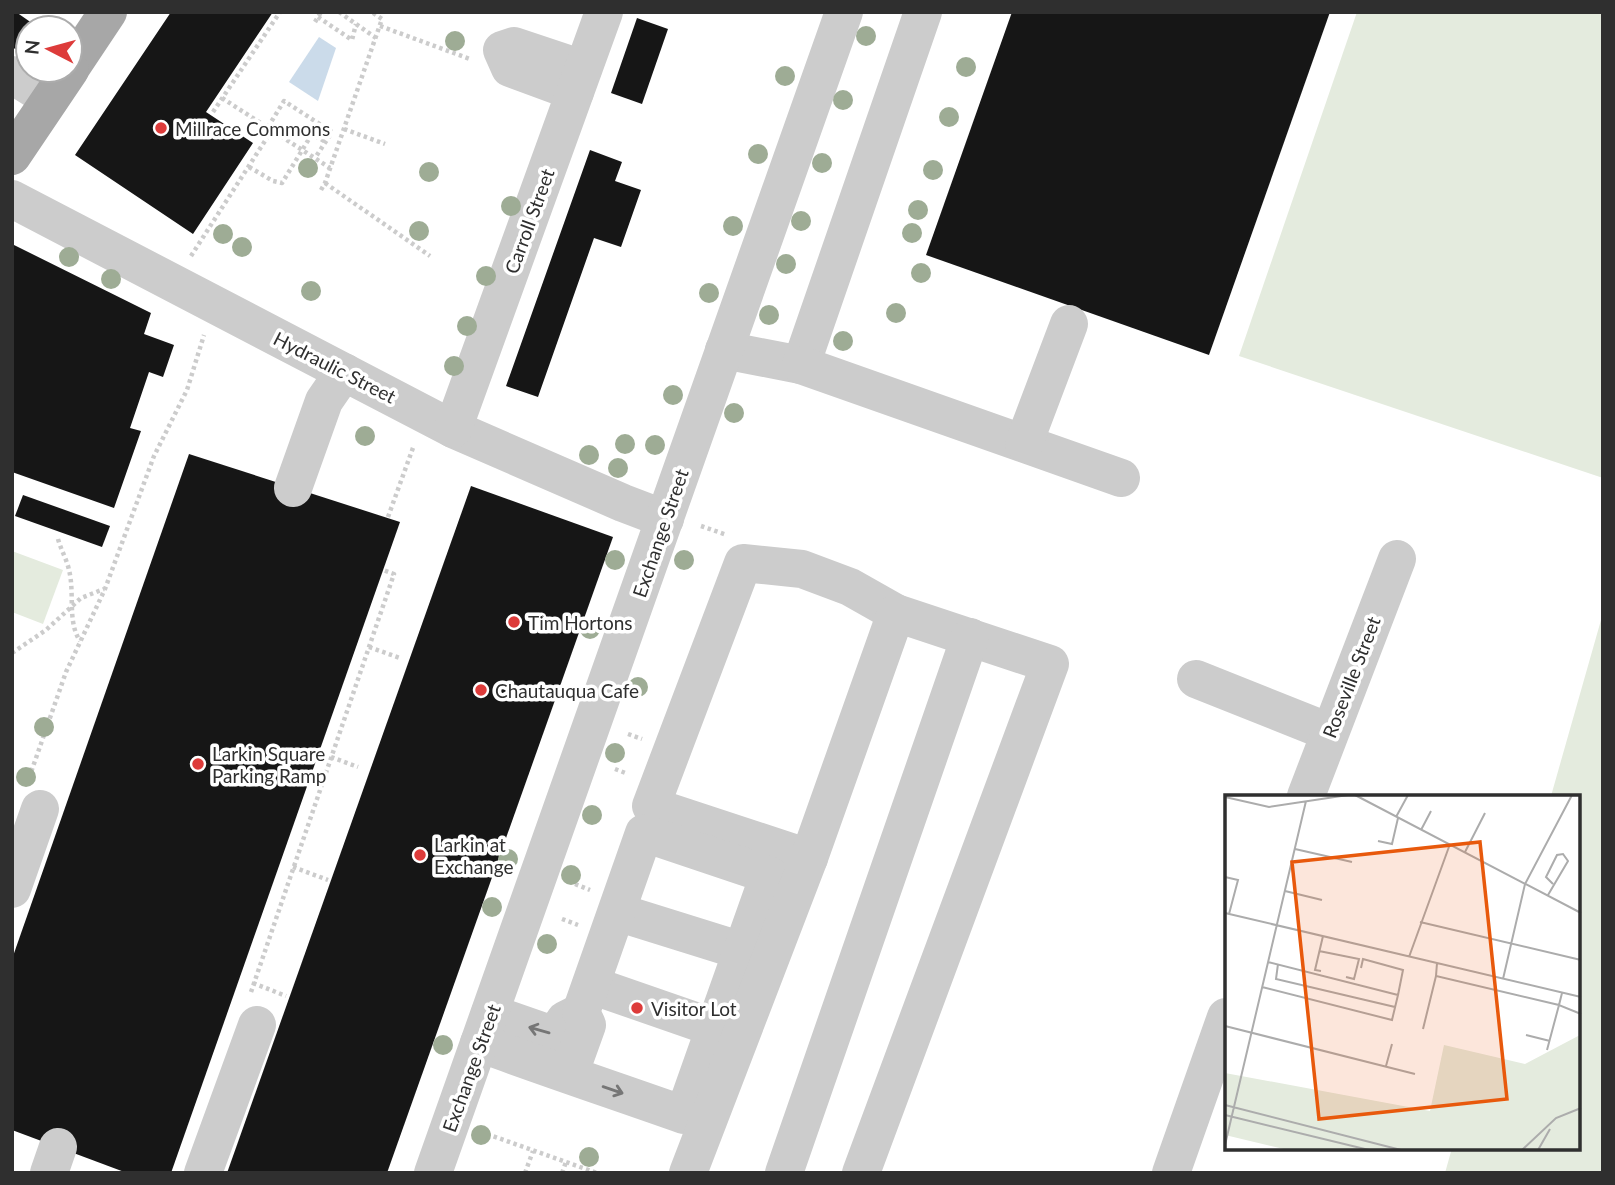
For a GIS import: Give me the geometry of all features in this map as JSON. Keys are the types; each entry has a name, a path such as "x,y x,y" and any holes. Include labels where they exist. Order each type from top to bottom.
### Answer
{"main road":[{"path":"84,48 108,12"},
{"path":"12,156 60,84"}],"street":[{"name":"Carroll Street","path":"453,429 604,12"},
{"name":"Exchange Street","path":"433,1173 485,1028 683,523 724,350 844,12"},
{"path":"801,365 923,12"},
{"name":"Hydraulic Street","path":"12,200 453,429 622,503 683,523"},
{"path":"1024,443 1069,324"},
{"path":"724,350 801,365 1121,478"},
{"path":"293,488 324,401 344,372"},
{"name":"Roseville Street","path":"1306,795 1397,558"},
{"path":"809,858 651,806 743,563 802,569 850,587 896,612 1050,664 861,1173"},
{"path":"688,1173 809,858 896,612"},
{"path":"784,1173 970,638"},
{"path":"1196,679 1329,732"},
{"path":"12,889 33,799"},
{"path":"485,1028 569,1075 684,1115 769,875 645,833 586,998 587,1026 569,1075"},
{"path":"617,912 742,951"},
{"path":"485,1028 556,1032 586,998"},
{"path":"586,998 715,1028"},
{"path":"203,1173 254,999"},
{"path":"1171,1173 1225,1023"}],"path":[{"path":"213,112 280,12"},
{"path":"339,12 376,38"},
{"path":"321,190 380,26 382,19 372,12"},
{"path":"318,17 352,40 356,24"},
{"path":"380,26 471,59"},
{"path":"222,98 330,168"},
{"path":"189,260 248,167 284,101 332,132 315,158"},
{"path":"344,129 384,144"},
{"path":"248,167 282,183 312,134 326,142"},
{"path":"325,183 430,256"},
{"path":"387,233 391,228"},
{"path":"33,799 66,672 105,589 154,456 187,390 205,332"},
{"path":"388,517 415,440"},
{"path":"683,523 715,531"},
{"path":"58,539 69,569 74,631 80,642"},
{"path":"286,996 254,999 293,867 394,574 383,570"},
{"path":"12,653 46,630 82,598 105,589"},
{"path":"369,647 400,658"},
{"path":"331,757 358,767"},
{"path":"293,867 328,880"},
{"path":"487,1134 597,1173"},
{"path":"525,1173 533,1151"},
{"path":"562,1173 566,1162"}],"shaded area":[{"path":"1357,12 1603,12 1603,478 1239,356"},
{"path":"12,551 63,570 43,624 12,612"},
{"path":"1603,613 1603,1173 1445,1173 1451,1150 1580,1150 1580,795 1551,795"}],"water":[{"path":"319,37 336,48 318,101 289,82"}],"building":[{"path":"12,12 16,12 19,14 14,14 14,48"},
{"name":"Millrace Commons","path":"171,12 273,12 206,112 253,143 193,234 75,155"},
{"path":"1012,12 1330,12 1209,355 926,255"},
{"path":"637,18 668,29 642,104 611,93"},
{"path":"590,150 622,162 615,181 641,190 621,247 594,238 538,397 506,386"},
{"path":"12,244 151,313 144,334 174,345 163,377 149,372 130,428 141,431 114,508 12,472"},
{"name":"Larkin Square Parking Ramp","path":"189,454 400,522 171,1173 127,1173 12,1130 12,959"},
{"name":"Larkin at Exchange","path":"471,486 613,537 387,1173 227,1173"},
{"path":"23,495 110,526 102,547 15,516"}],"place":[{"name":"Millrace Commons","path":"161,128"},
{"name":"Tim Hortons","path":"514,622"},
{"name":"Chautauqua Cafe","path":"481,690"},
{"name":"Larkin Square Parking Ramp","path":"198,764"},
{"name":"Larkin at Exchange","path":"420,855"},
{"name":"Visitor Lot","path":"637,1008"}]}
